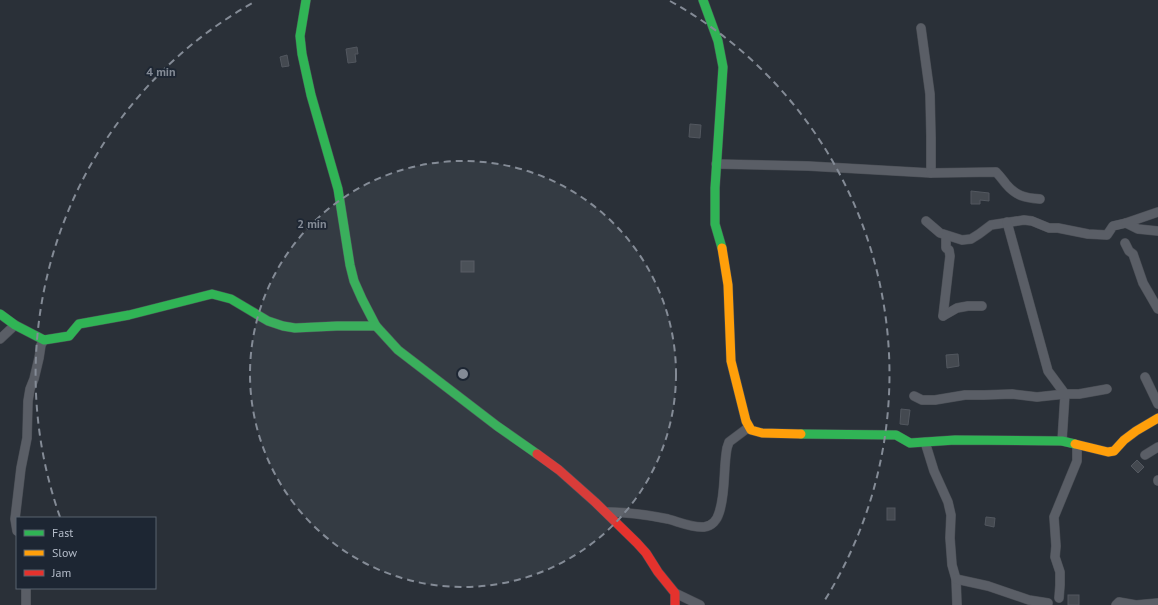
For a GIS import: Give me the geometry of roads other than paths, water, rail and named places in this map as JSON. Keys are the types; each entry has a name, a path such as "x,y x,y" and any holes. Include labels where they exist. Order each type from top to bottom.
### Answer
{"street":[{"path":"306,0 300,36 305,72 338,189 354,282 376,326 398,350 497,426 559,470 607,512 646,553 658,572 675,593 697,605"},
{"path":"704,0 712,28 720,48 723,67 716,164 714,206 715,224 723,254 728,285 731,360 749,427 755,432 762,433 896,435 910,443 955,440 1062,441 1102,451 1114,451 1124,440 1158,418"},
{"path":"921,28 930,94 932,137 931,173"},
{"path":"716,164 808,166 931,173 996,172 1016,194 1026,198 1040,199"},
{"path":"926,221 940,233 962,240 971,239 991,225 1006,222 1032,221 1049,228 1088,234 1107,235 1113,226 1158,212"},
{"path":"1006,222 1048,371 1065,394 1062,441"},
{"path":"1126,223 1138,229 1158,231"},
{"path":"946,236 946,248 949,250 950,256 943,316 957,308 982,306"},
{"path":"1125,243 1129,251 1133,254 1143,283 1158,309"},
{"path":"0,314 15,325 44,340 49,340 69,336 79,324 136,313 212,294 222,295 232,299 267,321 279,326 376,326"},
{"path":"0,339 15,325"},
{"path":"16,526 15,519 21,468 27,438 28,401 41,345 44,340"},
{"path":"1145,377 1158,404"},
{"path":"914,396 922,400 935,400 965,395 984,394 1012,394 1037,397 1079,394 1107,389"},
{"path":"607,512 624,512 666,519 697,527 705,527 710,525 716,520 721,503 727,448 729,442 749,427"},
{"path":"925,442 934,471 948,502 951,515 951,553 952,565 956,579 957,605"},
{"path":"1059,598 1060,572 1055,557 1056,546 1054,517 1077,462 1077,445"},
{"path":"1145,455 1158,448"},
{"path":"956,579 988,586 1029,600 1048,603"},
{"path":"26,589 26,605"},
{"path":"675,593 675,605"},
{"path":"1116,605 1119,602 1136,605 1158,603"}]}
